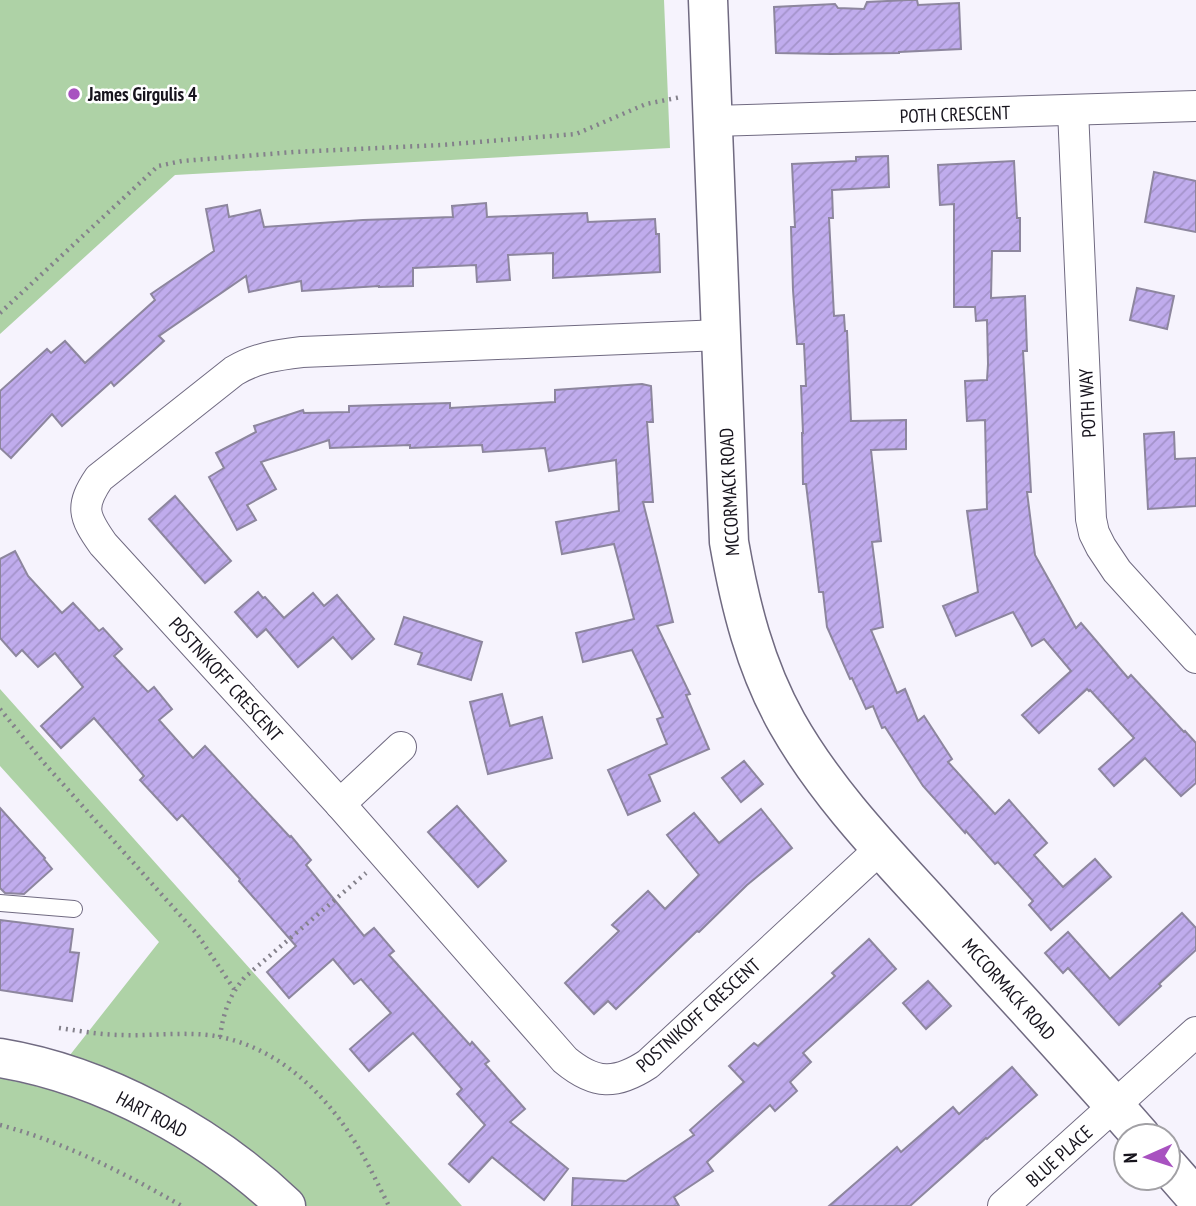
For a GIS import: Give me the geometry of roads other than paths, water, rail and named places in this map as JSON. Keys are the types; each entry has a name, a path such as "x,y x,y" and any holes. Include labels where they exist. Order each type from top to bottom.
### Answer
{"street":[{"name":"MCCORMACK ROAD","path":"708,0 729,542 738,594 752,643 786,721 829,786 881,848 1129,1122"},
{"name":"POTH CRESCENT","path":"713,108 1073,110 1196,106"},
{"name":"POTH WAY","path":"1073,110 1091,519 1094,533 1117,571 1196,659"},
{"name":"POSTNIKOFF CRESCENT","path":"721,335 302,352 261,358 234,370 99,478 87,495 86,513 92,529 103,544 386,855 565,1060 580,1073 598,1079 617,1079 633,1074 648,1064 881,848"},
{"path":"340,804 401,747"},
{"path":"1114,1105 1196,1032"},
{"name":"HART ROAD","path":"0,1058 59,1072 101,1087 169,1120 237,1165 286,1206"},
{"name":"BLUE PLACE","path":"1003,1206 1114,1105"},
{"path":"1182,1182 1196,1198"}],"lane":[{"path":"0,903 74,909"}],"place":[{"name":"James Girgulis 4","path":"74,94"}]}
